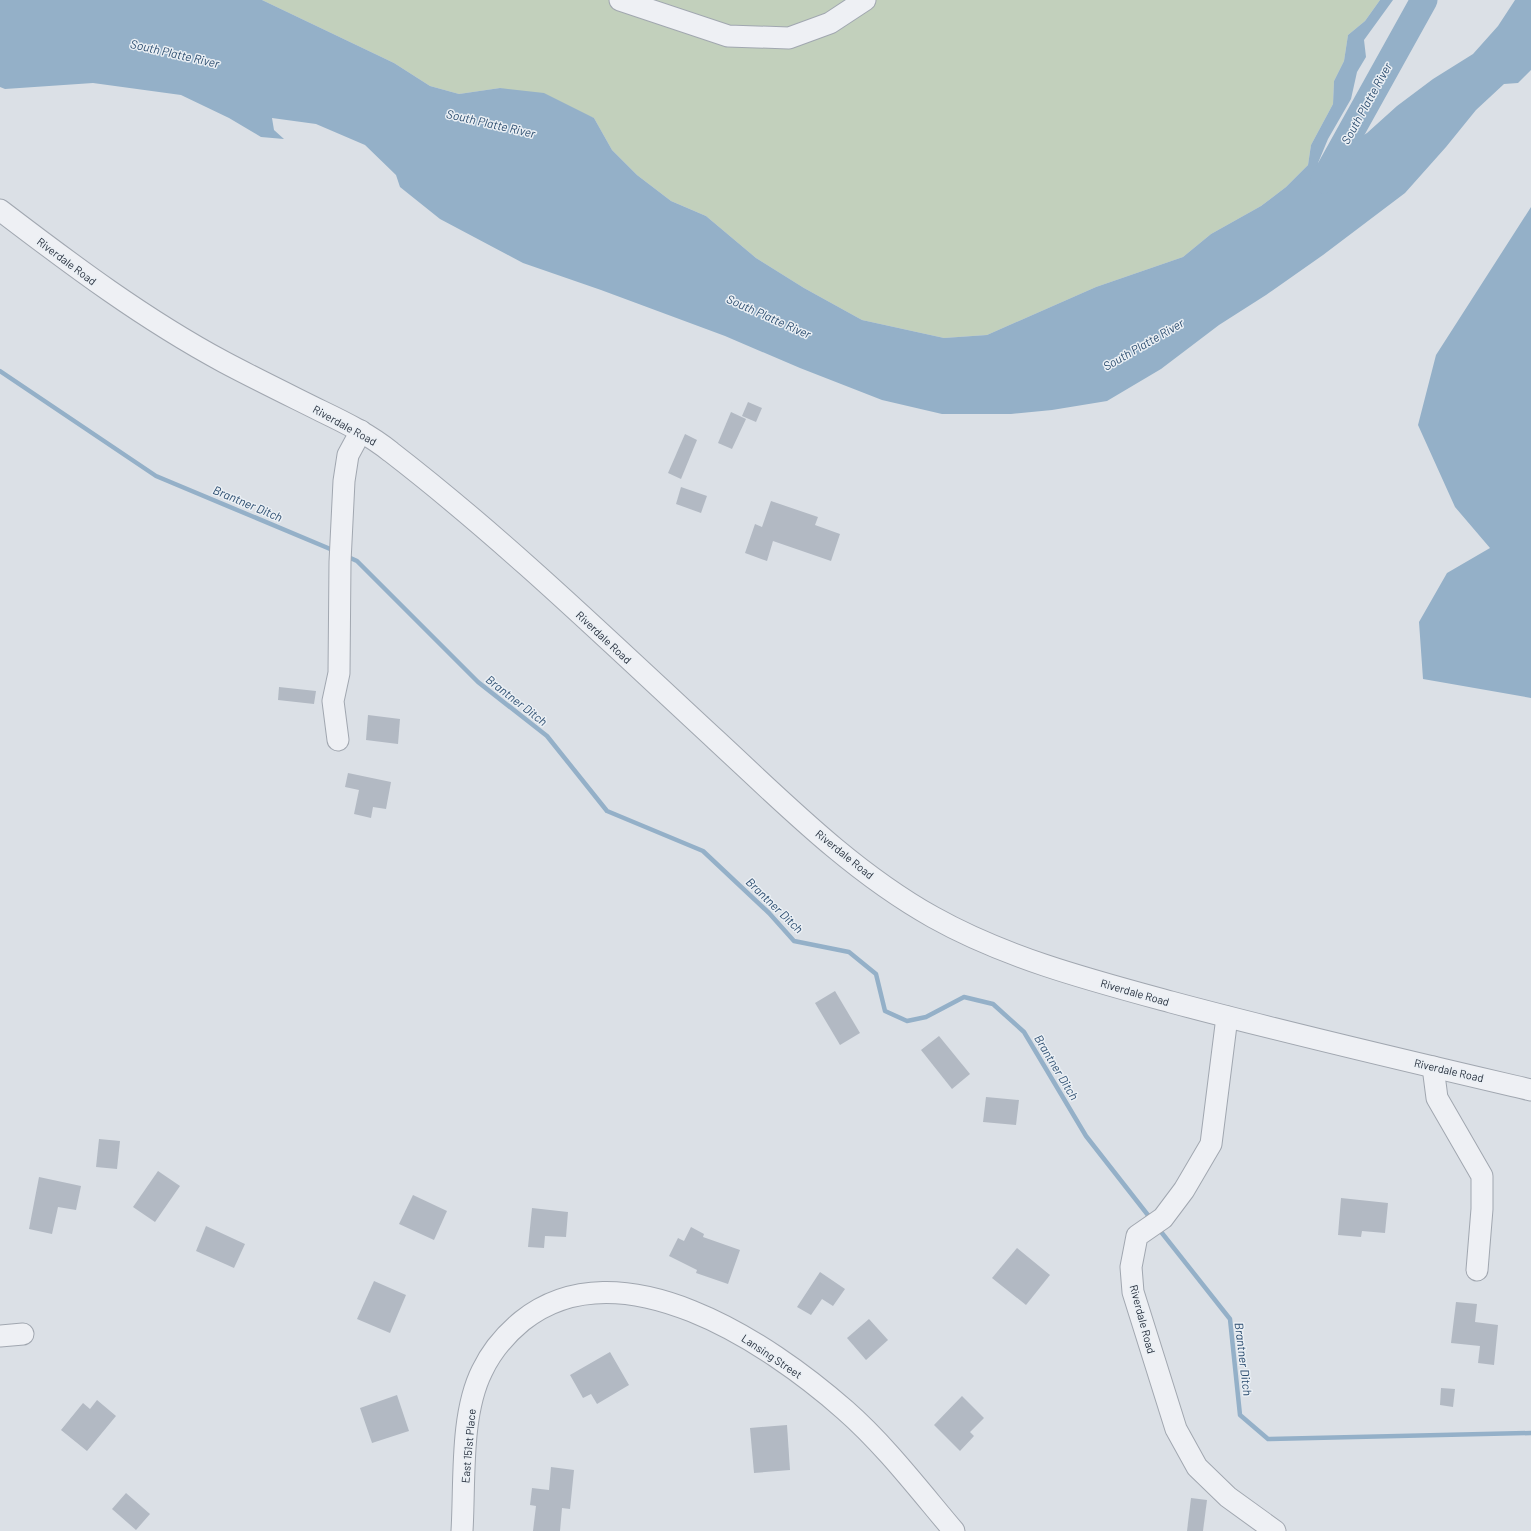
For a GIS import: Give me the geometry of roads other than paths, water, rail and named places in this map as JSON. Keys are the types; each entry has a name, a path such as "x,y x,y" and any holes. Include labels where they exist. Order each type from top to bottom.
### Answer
{"street":[{"path":"620,0 728,36 789,38 830,23 865,0"},
{"name":"Riverdale Road","path":"0,210 118,298 174,334 224,362 361,431 395,455 487,532 573,608 807,824 848,858 910,904 973,938 1010,953 1124,989 1227,1017 1531,1090"},
{"path":"338,740 333,701 339,673 340,562 344,481 348,455 361,431"},
{"name":"Riverdale Road","path":"1227,1017 1211,1144 1184,1190 1163,1218 1137,1236 1131,1267 1134,1292 1176,1429 1196,1467 1228,1497 1275,1531"},
{"path":"1433,1067 1437,1098 1482,1176 1482,1209 1477,1270"},
{"name":"Lansing Street","path":"536,1312 559,1300 572,1296 610,1293 654,1300 698,1314 726,1326 796,1371 846,1411 870,1434 954,1531"},
{"name":"East 151st Place","path":"462,1531 468,1427 476,1387 482,1370 505,1337 536,1312"},
{"path":"0,1336 23,1334"}],"water":[{"path":"0,0 262,0 394,63 430,86 459,94 500,88 544,93 594,118 612,150 637,175 671,201 706,216 756,258 804,288 862,320 944,338 987,335 1096,287 1183,257 1211,234 1261,206 1286,187 1308,165 1311,145 1333,104 1334,81 1344,61 1348,35 1365,21 1380,0 1393,0 1364,40 1366,57 1357,72 1351,99 1328,139 1318,163 1367,133 1397,106 1433,79 1473,54 1498,26 1515,0 1531,0 1531,70 1518,83 1504,84 1476,110 1446,147 1405,193 1323,255 1266,295 1219,325 1161,369 1107,401 1052,410 1011,414 942,414 882,400 800,368 725,336 523,263 440,219 400,187 396,175 365,145 316,124 272,118 274,130 284,139 261,137 229,118 181,95 93,83 5,89 0,87"},
{"path":"1531,207 1531,698 1423,679 1419,622 1447,573 1490,548 1455,507 1418,425 1436,355"}],"waterway":[{"name":"South Platte River","path":"1324,180 1424,0"},
{"name":"Brantner Ditch","path":"0,371 156,476 335,551"},
{"name":"Brantner Ditch","path":"346,556 357,561 478,682 547,736 607,811 703,851 769,913 794,941 849,952 876,974 885,1011 907,1021 926,1017 964,997 993,1004 1024,1032 1086,1136 1151,1219"},
{"name":"Brantner Ditch","path":"1158,1228 1230,1319 1240,1415 1268,1439 1531,1433"}]}
